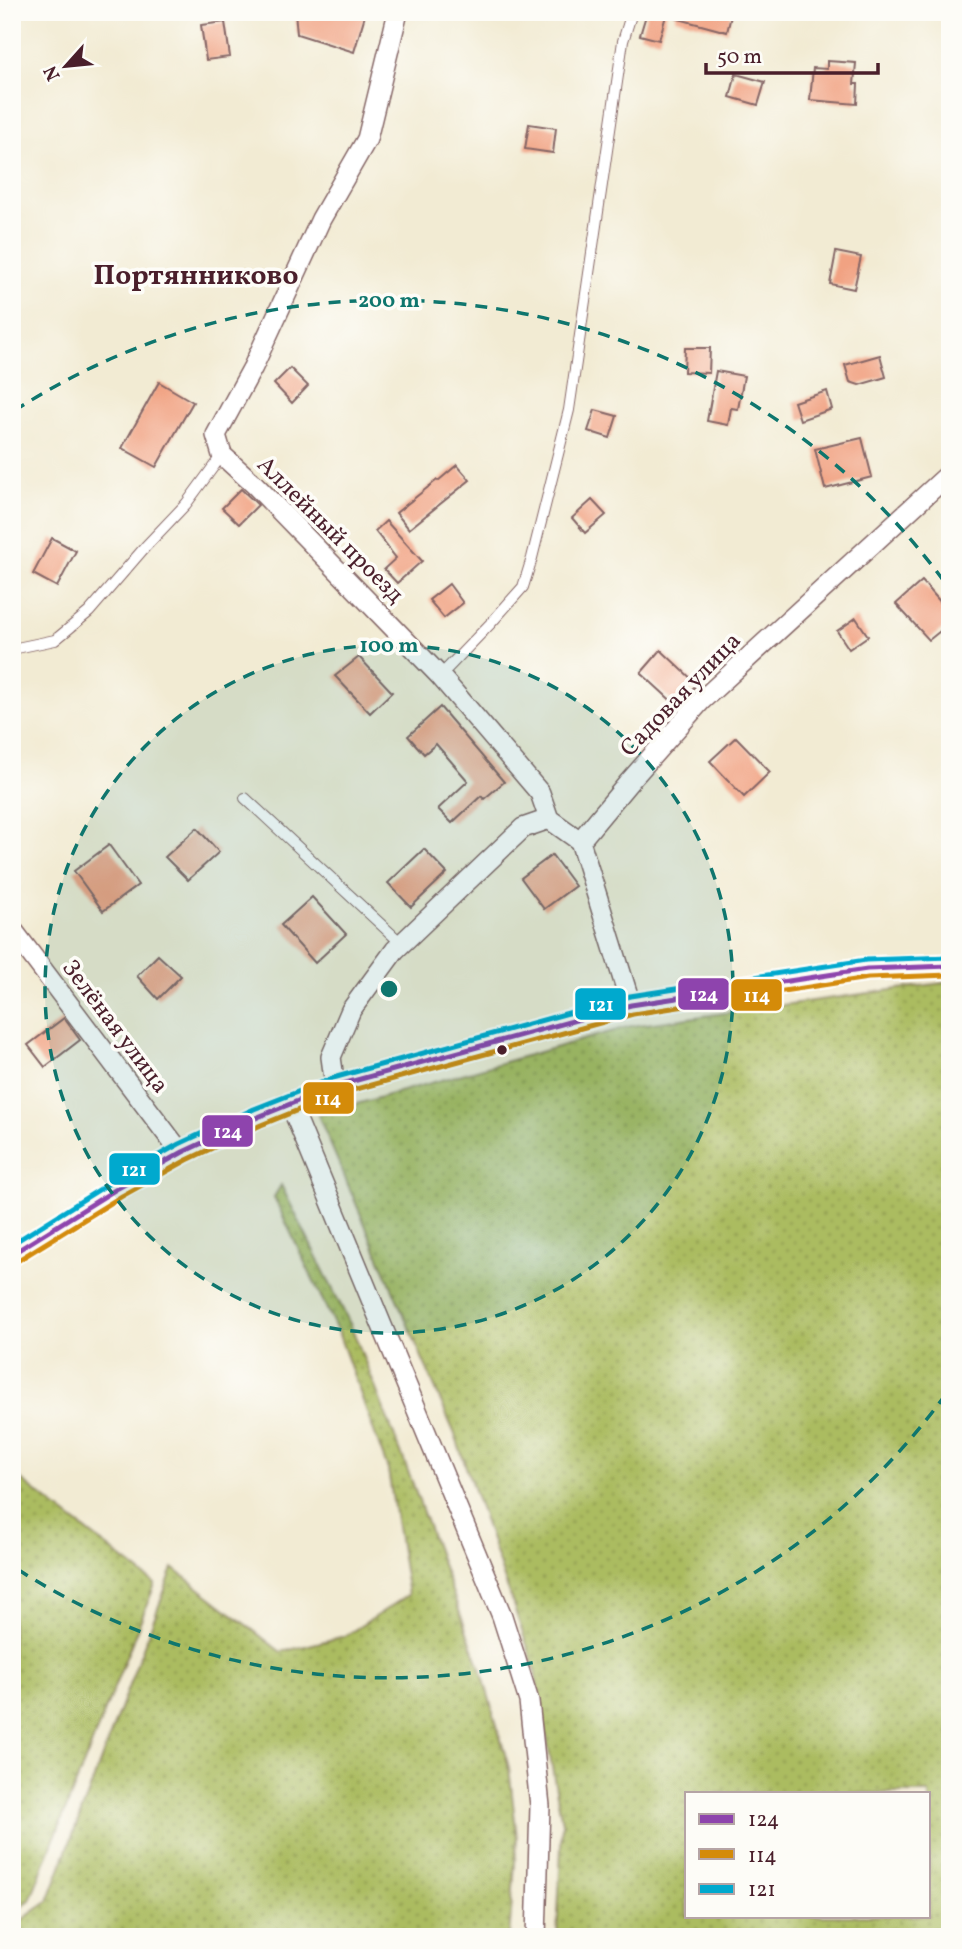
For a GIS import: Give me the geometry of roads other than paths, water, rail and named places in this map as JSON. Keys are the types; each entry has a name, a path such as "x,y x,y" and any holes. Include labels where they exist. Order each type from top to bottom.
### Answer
{"street":[{"name":"Аллейный проезд","path":"398,12 367,139 321,219 253,367 216,435 222,455 255,485 440,677 540,793 549,819"},
{"name":"Садовая улица","path":"580,841 701,701 950,473"},
{"path":"335,1086 331,1057 351,1010 395,950 523,828 549,819 580,841 631,1005"},
{"name":"Зелёная улица","path":"12,929 181,1153"},
{"path":"12,1254 181,1153 290,1103 335,1086 631,1005 867,969 950,966"},
{"path":"290,1103 502,1616 529,1701 540,1806 536,1937"}],"lane":[{"path":"440,677 523,587 532,558 569,410 623,41 632,12"},
{"path":"12,649 55,639 89,612 186,504 222,455"},
{"path":"245,798 402,944"}],"district":[{"name":"Портянниково","path":"196,274"}]}
